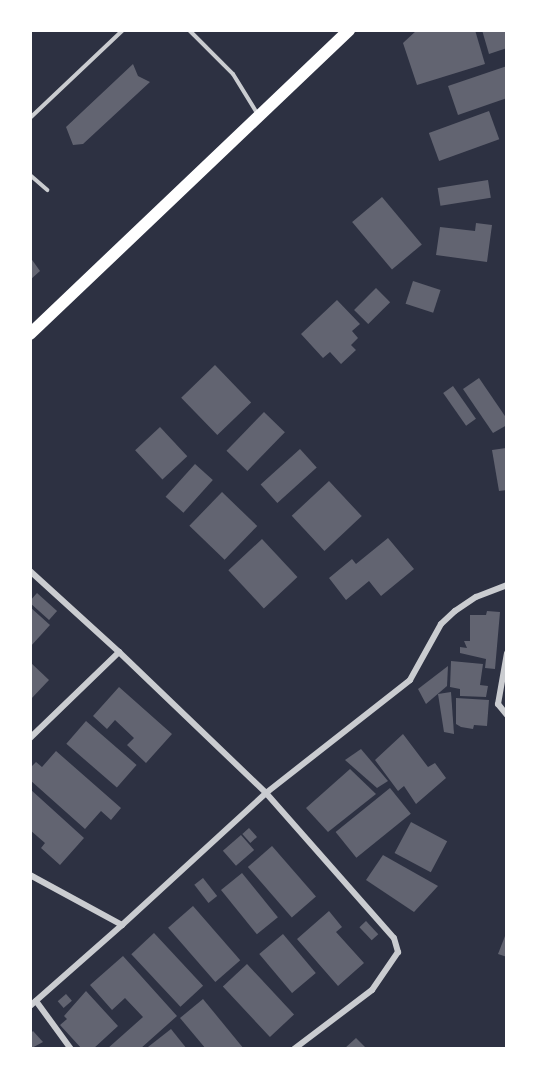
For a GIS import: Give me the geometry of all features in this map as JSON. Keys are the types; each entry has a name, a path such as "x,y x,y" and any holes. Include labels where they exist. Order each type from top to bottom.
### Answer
{"highway":[{"path":"30,334 259,117 345,32"}],"street":[{"path":"30,571 119,652 266,793 394,938 398,952 372,990 294,1049"},
{"path":"30,1006 122,926 266,793 410,680 441,624 455,611 476,597 507,585"},
{"path":"30,738 119,652"},
{"path":"507,653 498,704 507,715"},
{"path":"30,875 122,926"},
{"path":"36,1001 71,1049"}],"lane":[{"path":"30,118 123,30"},
{"path":"189,30 233,74 259,117"},
{"path":"30,176 47,190"}],"building":[{"path":"417,30 475,30 485,64 417,85 403,43"},
{"path":"482,30 507,30 507,48 489,54"},
{"path":"133,64 138,76 150,82 83,144 73,145 66,127"},
{"path":"507,66 507,98 458,115 448,86"},
{"path":"489,111 499,139 439,161 429,133"},
{"path":"488,180 491,198 440,206 438,188"},
{"path":"382,197 422,244 392,270 352,222"},
{"path":"476,223 492,225 487,262 436,255 440,227 475,231"},
{"path":"30,257 40,271 30,280"},
{"path":"413,281 441,290 433,313 406,304"},
{"path":"376,288 390,302 368,324 354,310"},
{"path":"337,300 360,324 352,331 358,338 351,345 356,350 341,364 330,352 323,358 301,334"},
{"path":"215,365 251,402 217,435 181,398"},
{"path":"479,378 507,419 507,425 493,433 463,389"},
{"path":"453,386 476,419 466,426 443,393"},
{"path":"264,412 285,432 247,471 226,451"},
{"path":"160,427 187,456 162,479 135,450"},
{"path":"506,448 507,490 499,491 492,450"},
{"path":"300,449 317,468 277,503 261,484"},
{"path":"195,464 213,480 183,513 166,497"},
{"path":"329,481 362,516 324,551 292,516"},
{"path":"222,492 257,526 225,560 189,526"},
{"path":"388,538 414,569 381,596 369,581 346,600 329,578 352,559 356,564"},
{"path":"262,539 297,577 264,608 228,570"},
{"path":"37,593 57,611 49,620 30,603"},
{"path":"30,607 50,625 30,647"},
{"path":"487,611 500,612 495,669 485,668 486,659 460,653 460,647 467,648 464,641 470,641 470,615 486,615"},
{"path":"451,661 483,664 480,685 488,686 486,697 460,696 460,689 450,687"},
{"path":"30,662 49,680 30,700"},
{"path":"448,666 447,686 426,704 418,689"},
{"path":"119,687 172,734 146,763 127,745 134,738 115,720 107,729 93,716"},
{"path":"451,692 454,734 444,732 438,694"},
{"path":"456,698 489,700 487,726 474,725 473,729 456,724"},
{"path":"86,721 137,765 117,788 66,744"},
{"path":"403,734 428,767 435,763 446,778 416,804 404,786 398,791 375,760"},
{"path":"361,749 388,781 377,788 345,760"},
{"path":"56,751 121,808 111,820 101,811 85,829 30,780 30,768 36,762 42,767"},
{"path":"350,769 376,794 328,832 306,808"},
{"path":"390,788 411,814 356,858 336,832"},
{"path":"30,789 84,838 60,865 41,848 45,843 30,830"},
{"path":"411,822 447,841 431,872 395,853"},
{"path":"249,828 257,837 250,843 242,834"},
{"path":"241,835 254,850 236,866 223,851"},
{"path":"272,846 316,897 292,918 248,867"},
{"path":"383,855 438,886 414,912 366,880"},
{"path":"242,873 278,917 257,934 221,890"},
{"path":"203,878 217,896 208,903 194,885"},
{"path":"193,906 240,960 215,982 168,928"},
{"path":"329,911 342,927 336,932 364,963 338,986 297,939"},
{"path":"366,921 378,934 372,940 359,927"},
{"path":"507,931 507,957 498,954"},
{"path":"154,933 203,986 180,1007 131,954"},
{"path":"283,934 316,973 292,993 259,954"},
{"path":"123,956 177,1016 140,1049 107,1049 143,1017 125,998 112,1010 90,985"},
{"path":"247,964 294,1014 270,1037 223,987"},
{"path":"86,991 118,1026 93,1049 82,1049 60,1025 67,1019 64,1016"},
{"path":"66,994 72,1001 64,1008 58,1001"},
{"path":"203,999 244,1049 206,1049 180,1018"},
{"path":"171,1029 187,1049 149,1049 148,1047"},
{"path":"33,1031 43,1042 30,1049 30,1034"},
{"path":"356,1038 367,1049 344,1049"}]}
